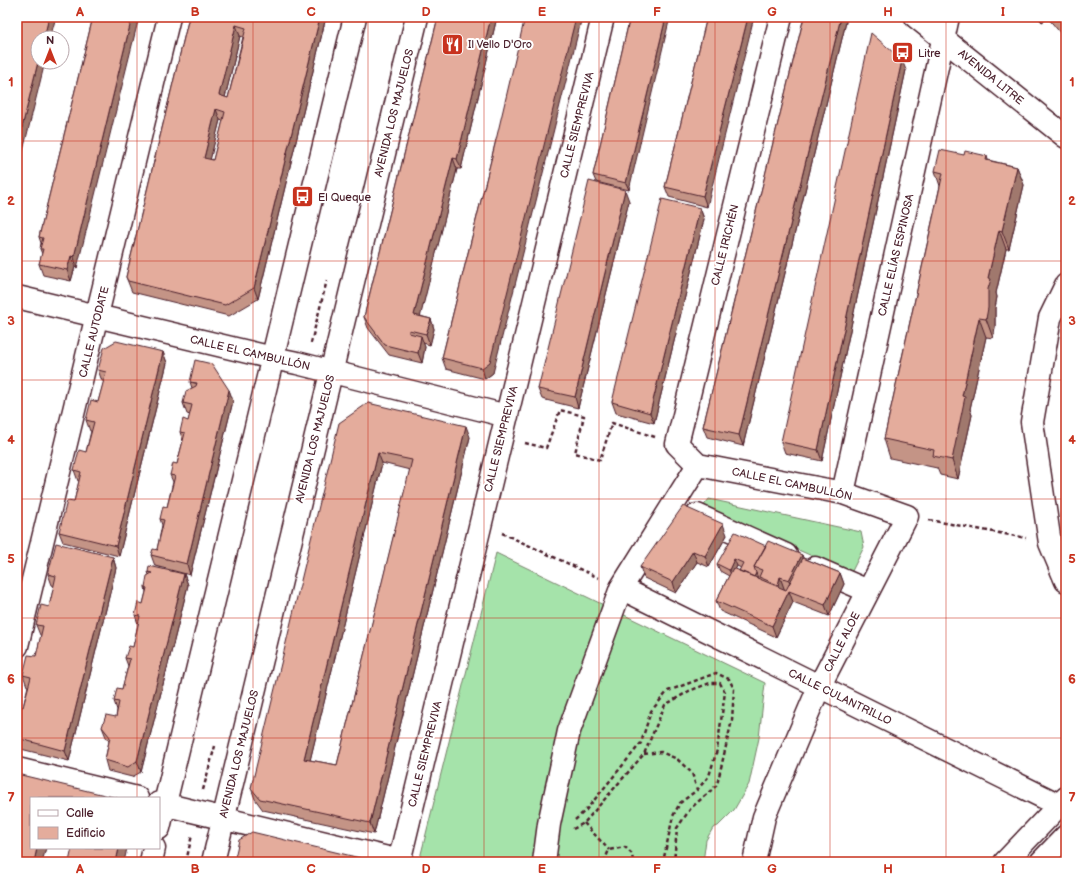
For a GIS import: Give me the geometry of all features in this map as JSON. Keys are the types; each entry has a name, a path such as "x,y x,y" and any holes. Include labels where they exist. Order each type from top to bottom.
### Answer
{"street":[{"name":"CALLE AUTODATE","path":"17,646 170,17"},
{"path":"160,820 162,804 355,17"},
{"name":"AVENIDA LOS MAJUELOS","path":"213,862 417,17"},
{"name":"CALLE SIEMPREVIVA","path":"400,861 604,17"},
{"name":"CALLE IRICHÉN","path":"677,444 781,17"},
{"name":"AVENIDA LITRE","path":"916,17 1066,137"},
{"name":"CALLE ELÍAS ESPINOSA","path":"843,493 948,17"},
{"path":"1066,285 1050,318 1032,422 1050,543 1066,581"},
{"name":"CALLE EL CAMBULLÓN","path":"17,296 507,416"},
{"path":"544,862 548,828 569,731 621,588 698,465 677,444"},
{"name":"CALLE EL CAMBULLÓN","path":"698,465 843,493 906,516"},
{"path":"674,505 868,591"},
{"name":"CALLE ALOE","path":"754,862 764,817 819,687 906,516"},
{"name":"CALLE CULANTRILLO","path":"621,588 819,687 1062,801"},
{"path":"17,769 133,797"},
{"path":"1005,862 1062,801"},
{"path":"162,804 400,861"},
{"path":"1041,862 1066,836"},
{"path":"151,862 154,849"}],"path":[{"path":"502,437 546,448 560,410 584,416 576,453 600,460 612,423 677,444"},
{"path":"906,516 1050,543"},
{"path":"481,523 621,588"},
{"path":"548,828 573,821 586,810 641,743 651,711 668,691 716,673 729,679 734,689 732,720 717,785 691,808 677,828 674,862"},
{"path":"548,828 575,828 584,823 644,754 665,705 689,691 710,683 720,683 725,692 717,750 709,776 697,790 680,803 673,816 663,862"},
{"path":"644,754 661,752 677,759 692,773 697,790"},
{"path":"584,823 609,850"},
{"path":"609,850 625,847 632,854 633,862"},
{"path":"604,862 609,850"}],"green space":[{"path":"709,499 861,532 864,547 851,573 702,508"},
{"path":"496,553 765,683 759,738 749,784 734,810 718,826 713,828 706,840 703,862 419,862"}],"building":[{"path":"17,17 49,17 46,30 30,30 30,70 36,70 17,148"},
{"path":"93,17 132,17 74,257 71,256 67,270 39,264 43,249 40,249 43,238 39,237"},
{"path":"189,17 320,17 254,288 225,305 128,281 126,277","holes":["236,25 246,28 228,98 219,95","216,109 225,112 213,160 204,158"]},
{"path":"438,17 491,17 457,159 453,158 414,315 431,319 426,334 409,330 409,333 421,336 418,353 385,345 364,317"},
{"path":"525,17 576,17 490,362 482,368 442,358"},
{"path":"630,17 666,17 626,183 593,175"},
{"path":"707,17 748,17 703,196 665,187"},
{"path":"804,17 841,17 739,435 703,427"},
{"path":"1058,17 1066,17 1066,27"},
{"path":"871,33 902,60 818,450 781,442"},
{"path":"940,150 964,155 965,151 987,156 986,160 1017,167 1002,231 999,230 988,278 991,279 988,289 988,308 986,319 979,318 962,396 965,397 952,460 933,456 934,450 884,439 943,173 935,171"},
{"path":"589,181 625,190 575,397 538,389"},
{"path":"662,199 700,208 650,413 612,402"},
{"path":"116,341 163,352 116,546 59,532 67,501 74,502 81,472 74,470 79,450 86,452 94,422 86,420 91,400 98,402 106,372 98,370 104,348"},
{"path":"195,360 212,364 229,390 187,564 151,555 153,549 158,550 164,520 160,519 163,506 167,507 175,476 170,475 173,463 177,464 185,433 180,432 183,419 188,421 192,405 183,403 186,391 196,386 197,383 190,382"},
{"path":"368,403 466,426 370,823 260,799 251,788 339,423","holes":["378,453 412,460 337,765 304,759"]},
{"path":"683,506 723,524 705,556 693,551 673,582 640,567"},
{"path":"735,532 766,546 754,567 756,573 754,577 739,571 743,563 734,559 729,570 717,564"},
{"path":"768,541 802,555 789,580 780,577 778,585 759,577 762,570 754,567"},
{"path":"56,543 113,557 65,751 17,738 17,705 23,707 31,677 23,675 28,655 36,656 43,626 36,625 41,605 49,607 56,576 48,574"},
{"path":"803,558 840,573 825,605 789,591 772,626 716,601 733,568 786,590"},
{"path":"149,566 184,574 137,761 128,767 105,760 110,737 102,727 106,715 116,717 119,702 114,701 117,688 122,689 130,659 125,658 129,646 133,647 140,616 135,615 138,602 143,604 147,588 145,587 147,576 152,573 148,572"},
{"path":"17,774 113,797 30,797 30,849 37,849 34,862 17,862"},
{"path":"252,832 360,858 361,862 234,862 239,840"},
{"path":"72,849 119,849 116,862 69,862"}],"place":[{"name":"Il Vello D'Oro","path":"452,44"},
{"name":"Litre","path":"902,53"},
{"name":"El Queque","path":"302,197"}]}
